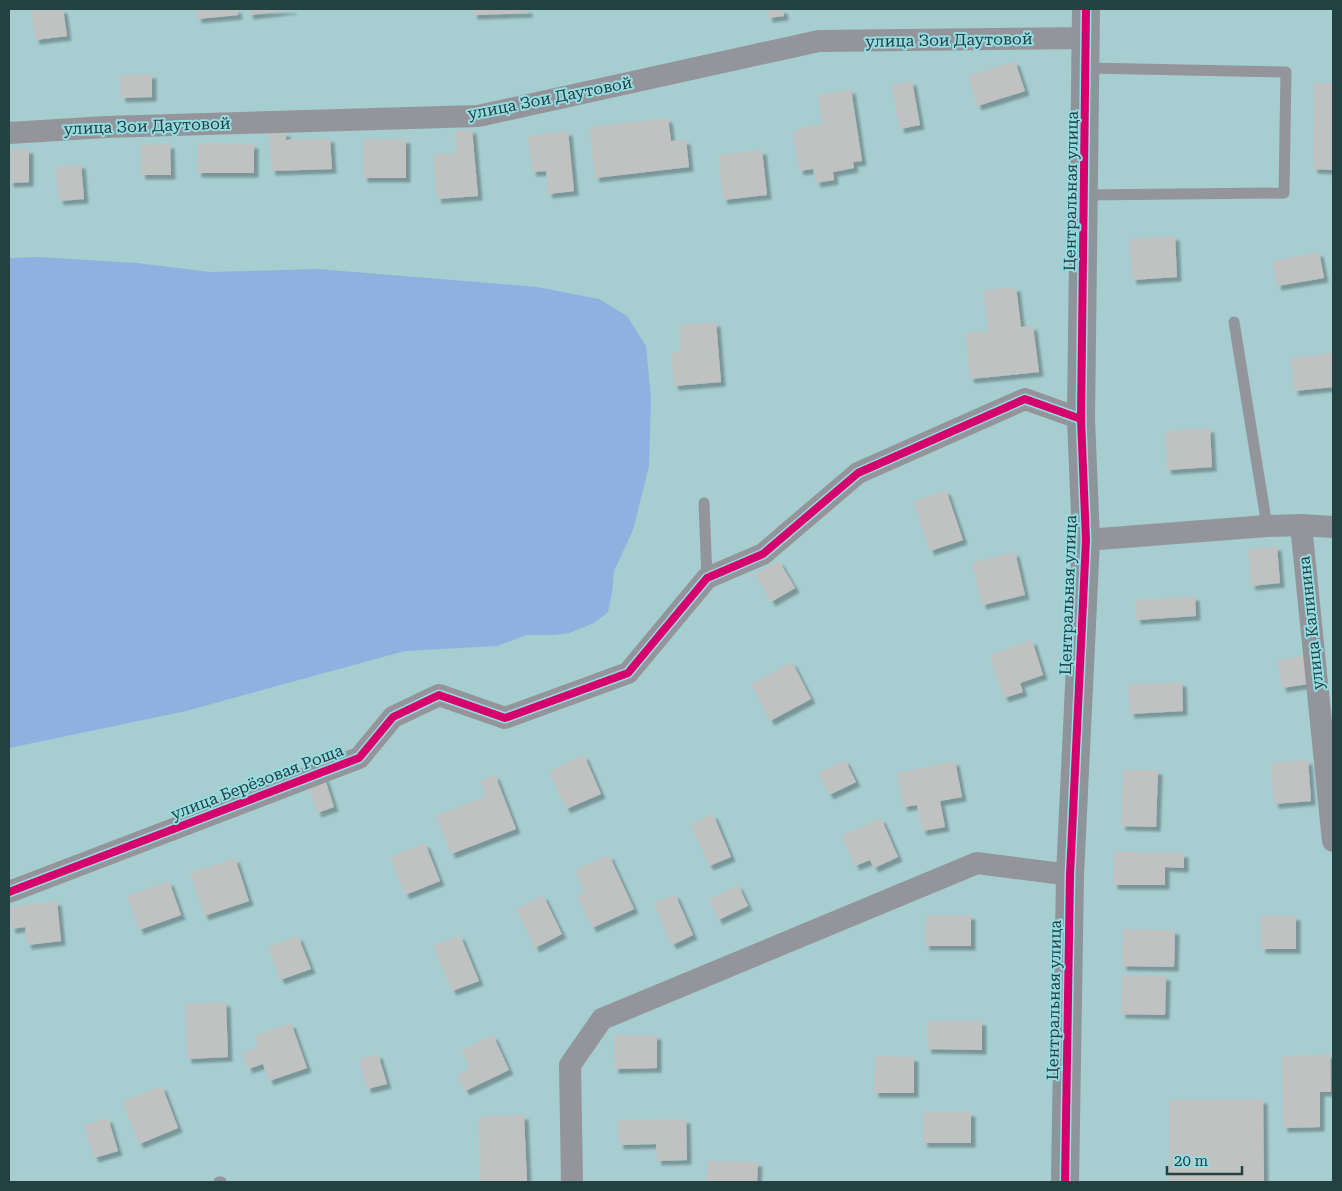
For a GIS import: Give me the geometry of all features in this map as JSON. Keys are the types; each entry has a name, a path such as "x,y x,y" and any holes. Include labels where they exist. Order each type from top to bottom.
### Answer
{"street":[{"name":"Центральная улица","path":"1066,1182 1070,875 1086,540 1081,418 1087,68 1086,9"},
{"name":"улица Зои Даутовой","path":"9,133 106,127 478,116 820,41 1087,38"},
{"name":"улица Берёзовая Роща","path":"9,892 359,758 393,717 439,695 505,718 628,673 707,578 763,554 858,472 1025,398 1081,418"},
{"path":"1086,540 1267,526 1301,525 1333,527"},
{"name":"улица Калинина","path":"1301,525 1333,841"},
{"path":"572,1182 570,1065 602,1018 977,863 1070,875"}],"lane":[{"path":"1085,195 1284,193 1286,90 1286,72 1087,68"},
{"path":"1234,322 1267,526"},
{"path":"704,503 707,578"}],"water":[{"path":"38,257 137,263 210,272 318,269 537,287 599,299 627,316 646,346 651,399 649,466 633,530 614,571 608,612 594,623 569,633 527,635 497,646 405,651 186,711 9,748 9,258"}],"building":[{"path":"31,9 63,9 67,36 35,40"},
{"path":"196,9 237,9 238,15 197,19"},
{"path":"248,9 292,9 292,10 249,15"},
{"path":"473,9 528,9 528,13 473,15"},
{"path":"767,9 783,9 784,16 768,18"},
{"path":"1015,61 1025,91 977,106 968,76"},
{"path":"152,74 152,97 121,98 120,75"},
{"path":"912,81 920,125 900,129 891,85"},
{"path":"1314,83 1333,83 1333,170 1313,169"},
{"path":"851,89 862,161 853,162 854,168 833,172 834,180 816,183 813,169 799,171 793,133 803,127 822,125 818,95"},
{"path":"668,118 671,141 686,140 689,167 595,178 589,127"},
{"path":"472,129 478,196 437,199 433,155 457,153 455,131"},
{"path":"568,131 574,191 548,194 546,171 532,172 528,136"},
{"path":"269,132 286,132 286,140 330,138 332,169 271,171"},
{"path":"363,139 406,139 406,178 363,178"},
{"path":"198,143 254,144 254,173 197,173"},
{"path":"170,144 171,175 141,175 140,145"},
{"path":"9,149 29,149 29,182 9,183"},
{"path":"762,150 767,195 723,200 718,155"},
{"path":"81,164 84,199 59,201 55,167"},
{"path":"1175,236 1177,277 1132,280 1129,239"},
{"path":"1319,252 1324,278 1277,286 1273,261"},
{"path":"1016,287 1021,327 1033,326 1039,372 970,379 965,333 988,331 983,290"},
{"path":"716,322 721,382 674,386 671,352 681,351 679,325"},
{"path":"1333,353 1333,387 1294,391 1290,358"},
{"path":"1210,428 1212,467 1167,470 1165,431"},
{"path":"946,490 963,540 930,551 913,502"},
{"path":"1277,546 1280,583 1251,586 1248,549"},
{"path":"1015,552 1025,595 982,605 972,562"},
{"path":"779,561 795,588 771,602 755,574"},
{"path":"1195,596 1196,616 1136,620 1135,600"},
{"path":"1032,640 1043,675 1020,683 1023,692 1004,698 989,655"},
{"path":"1303,656 1308,684 1282,688 1277,660"},
{"path":"792,662 811,699 770,721 751,684"},
{"path":"1182,682 1183,711 1130,714 1128,685"},
{"path":"584,755 601,794 566,809 549,771"},
{"path":"845,760 856,782 829,795 818,773"},
{"path":"1308,760 1311,801 1274,804 1271,763"},
{"path":"955,761 962,797 940,801 945,827 922,831 917,805 903,807 897,773"},
{"path":"1123,770 1158,770 1156,827 1121,826"},
{"path":"495,775 516,829 451,854 436,816 486,796 480,781"},
{"path":"324,776 334,807 317,813 307,781"},
{"path":"713,814 731,857 709,866 690,824"},
{"path":"881,818 898,857 874,868 870,860 855,866 841,836"},
{"path":"425,843 440,881 405,895 390,857"},
{"path":"1114,852 1184,853 1184,868 1165,867 1165,885 1113,885"},
{"path":"609,855 634,909 592,928 577,896 585,893 575,870"},
{"path":"235,858 249,901 204,916 190,873"},
{"path":"169,881 181,915 139,930 127,896"},
{"path":"738,885 748,906 718,920 709,899"},
{"path":"675,894 693,935 672,945 653,903"},
{"path":"543,895 562,934 535,948 516,909"},
{"path":"57,901 61,941 27,945 25,927 11,929 9,907"},
{"path":"926,915 971,915 971,946 925,946"},
{"path":"1261,915 1296,916 1296,949 1261,949"},
{"path":"1123,929 1175,930 1174,967 1122,966"},
{"path":"460,935 479,981 452,991 433,946"},
{"path":"298,936 311,969 280,980 268,947"},
{"path":"1122,975 1166,976 1165,1015 1121,1014"},
{"path":"226,1002 228,1057 187,1059 185,1004"},
{"path":"927,1021 982,1021 982,1050 927,1049"},
{"path":"291,1023 307,1068 269,1081 263,1064 248,1069 242,1053 258,1047 254,1036"},
{"path":"493,1035 509,1070 465,1091 457,1075 470,1069 461,1050"},
{"path":"614,1035 657,1035 657,1068 614,1069"},
{"path":"378,1054 387,1084 367,1089 359,1059"},
{"path":"1330,1054 1331,1092 1320,1092 1320,1127 1283,1128 1282,1056"},
{"path":"875,1056 914,1057 914,1093 874,1093"},
{"path":"162,1086 178,1128 139,1144 122,1102"},
{"path":"1263,1099 1264,1182 1169,1182 1169,1100"},
{"path":"923,1112 971,1112 971,1143 923,1143"},
{"path":"524,1115 527,1182 480,1182 478,1117"},
{"path":"108,1118 118,1151 94,1158 84,1125"},
{"path":"686,1119 687,1160 657,1161 656,1144 619,1145 618,1120"},
{"path":"707,1161 758,1162 757,1182 707,1182"}],"cycle path":[{"path":"1065,1182 1070,875 1086,540 1081,419 1086,9"},
{"path":"9,892 359,758 393,717 439,695 505,718 628,673 707,578 763,554 858,473 1025,399 1081,419"}]}
